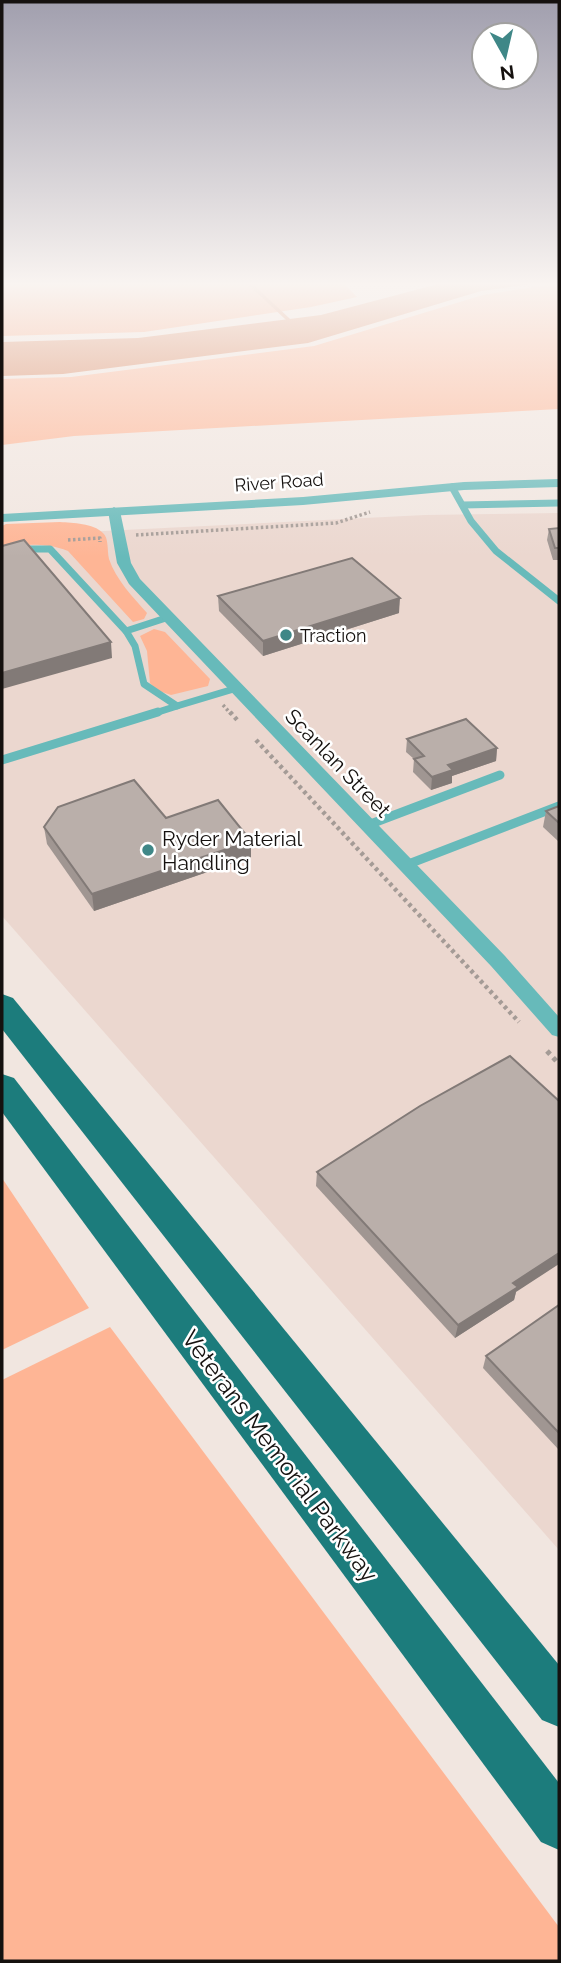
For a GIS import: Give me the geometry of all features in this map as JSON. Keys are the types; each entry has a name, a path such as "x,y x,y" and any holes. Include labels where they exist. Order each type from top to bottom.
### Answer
{"highway":[{"path":"2,1006 559,1703"},
{"name":"Veterans Memorial Parkway","path":"2,1087 559,1824"}],"street":[{"name":"River Road","path":"3,519 559,483"},
{"name":"Scanlan Street","path":"114,512 124,563 134,581 406,865 559,1030"}],"lane":[{"path":"452,488 471,521 496,551 559,601"},
{"path":"463,505 559,503"},
{"path":"2,549 50,549 126,631 135,646 144,684 177,706"},
{"path":"126,631 169,617"},
{"path":"2,760 237,688"},
{"path":"368,825 500,775"},
{"path":"406,865 559,806"}],"path":[{"path":"135,536 336,523 373,510"},
{"path":"223,705 239,722"},
{"path":"256,740 519,1022"},
{"path":"547,1051 559,1065"}],"shaded area":[{"path":"90,375 559,375 559,409 74,436 2,445 2,379"},
{"path":"559,513 559,1550 2,916 2,536 425,515"},
{"path":"60,522 88,525 103,533 112,567 125,588 147,613 144,619 133,622 68,551 44,545 2,546 2,526 6,524"},
{"path":"154,629 165,632 210,679 208,686 171,695 156,690 150,683 147,651 140,636"},
{"path":"2,1178 89,1308 2,1350"},
{"path":"110,1327 559,1927 559,1961 2,1961 2,1380"}],"building":[{"path":"559,528 559,548 555,548 549,529"},
{"path":"24,540 111,642 2,673 2,546"},
{"name":"Traction","path":"352,558 400,598 263,641 218,596"},
{"path":"466,719 497,748 448,765 453,770 432,777 414,759 424,756 407,739"},
{"name":"Ryder Material Handling","path":"134,780 166,818 218,800 251,841 92,894 44,827 58,807"},
{"path":"559,806 559,823 546,811"},
{"path":"510,1056 559,1101 559,1253 513,1283 518,1287 458,1325 317,1172 420,1106"},
{"path":"559,1305 559,1433 486,1356"}],"place":[{"name":"Traction","path":"286,635"},
{"name":"Ryder Material Handling","path":"148,850"}]}
